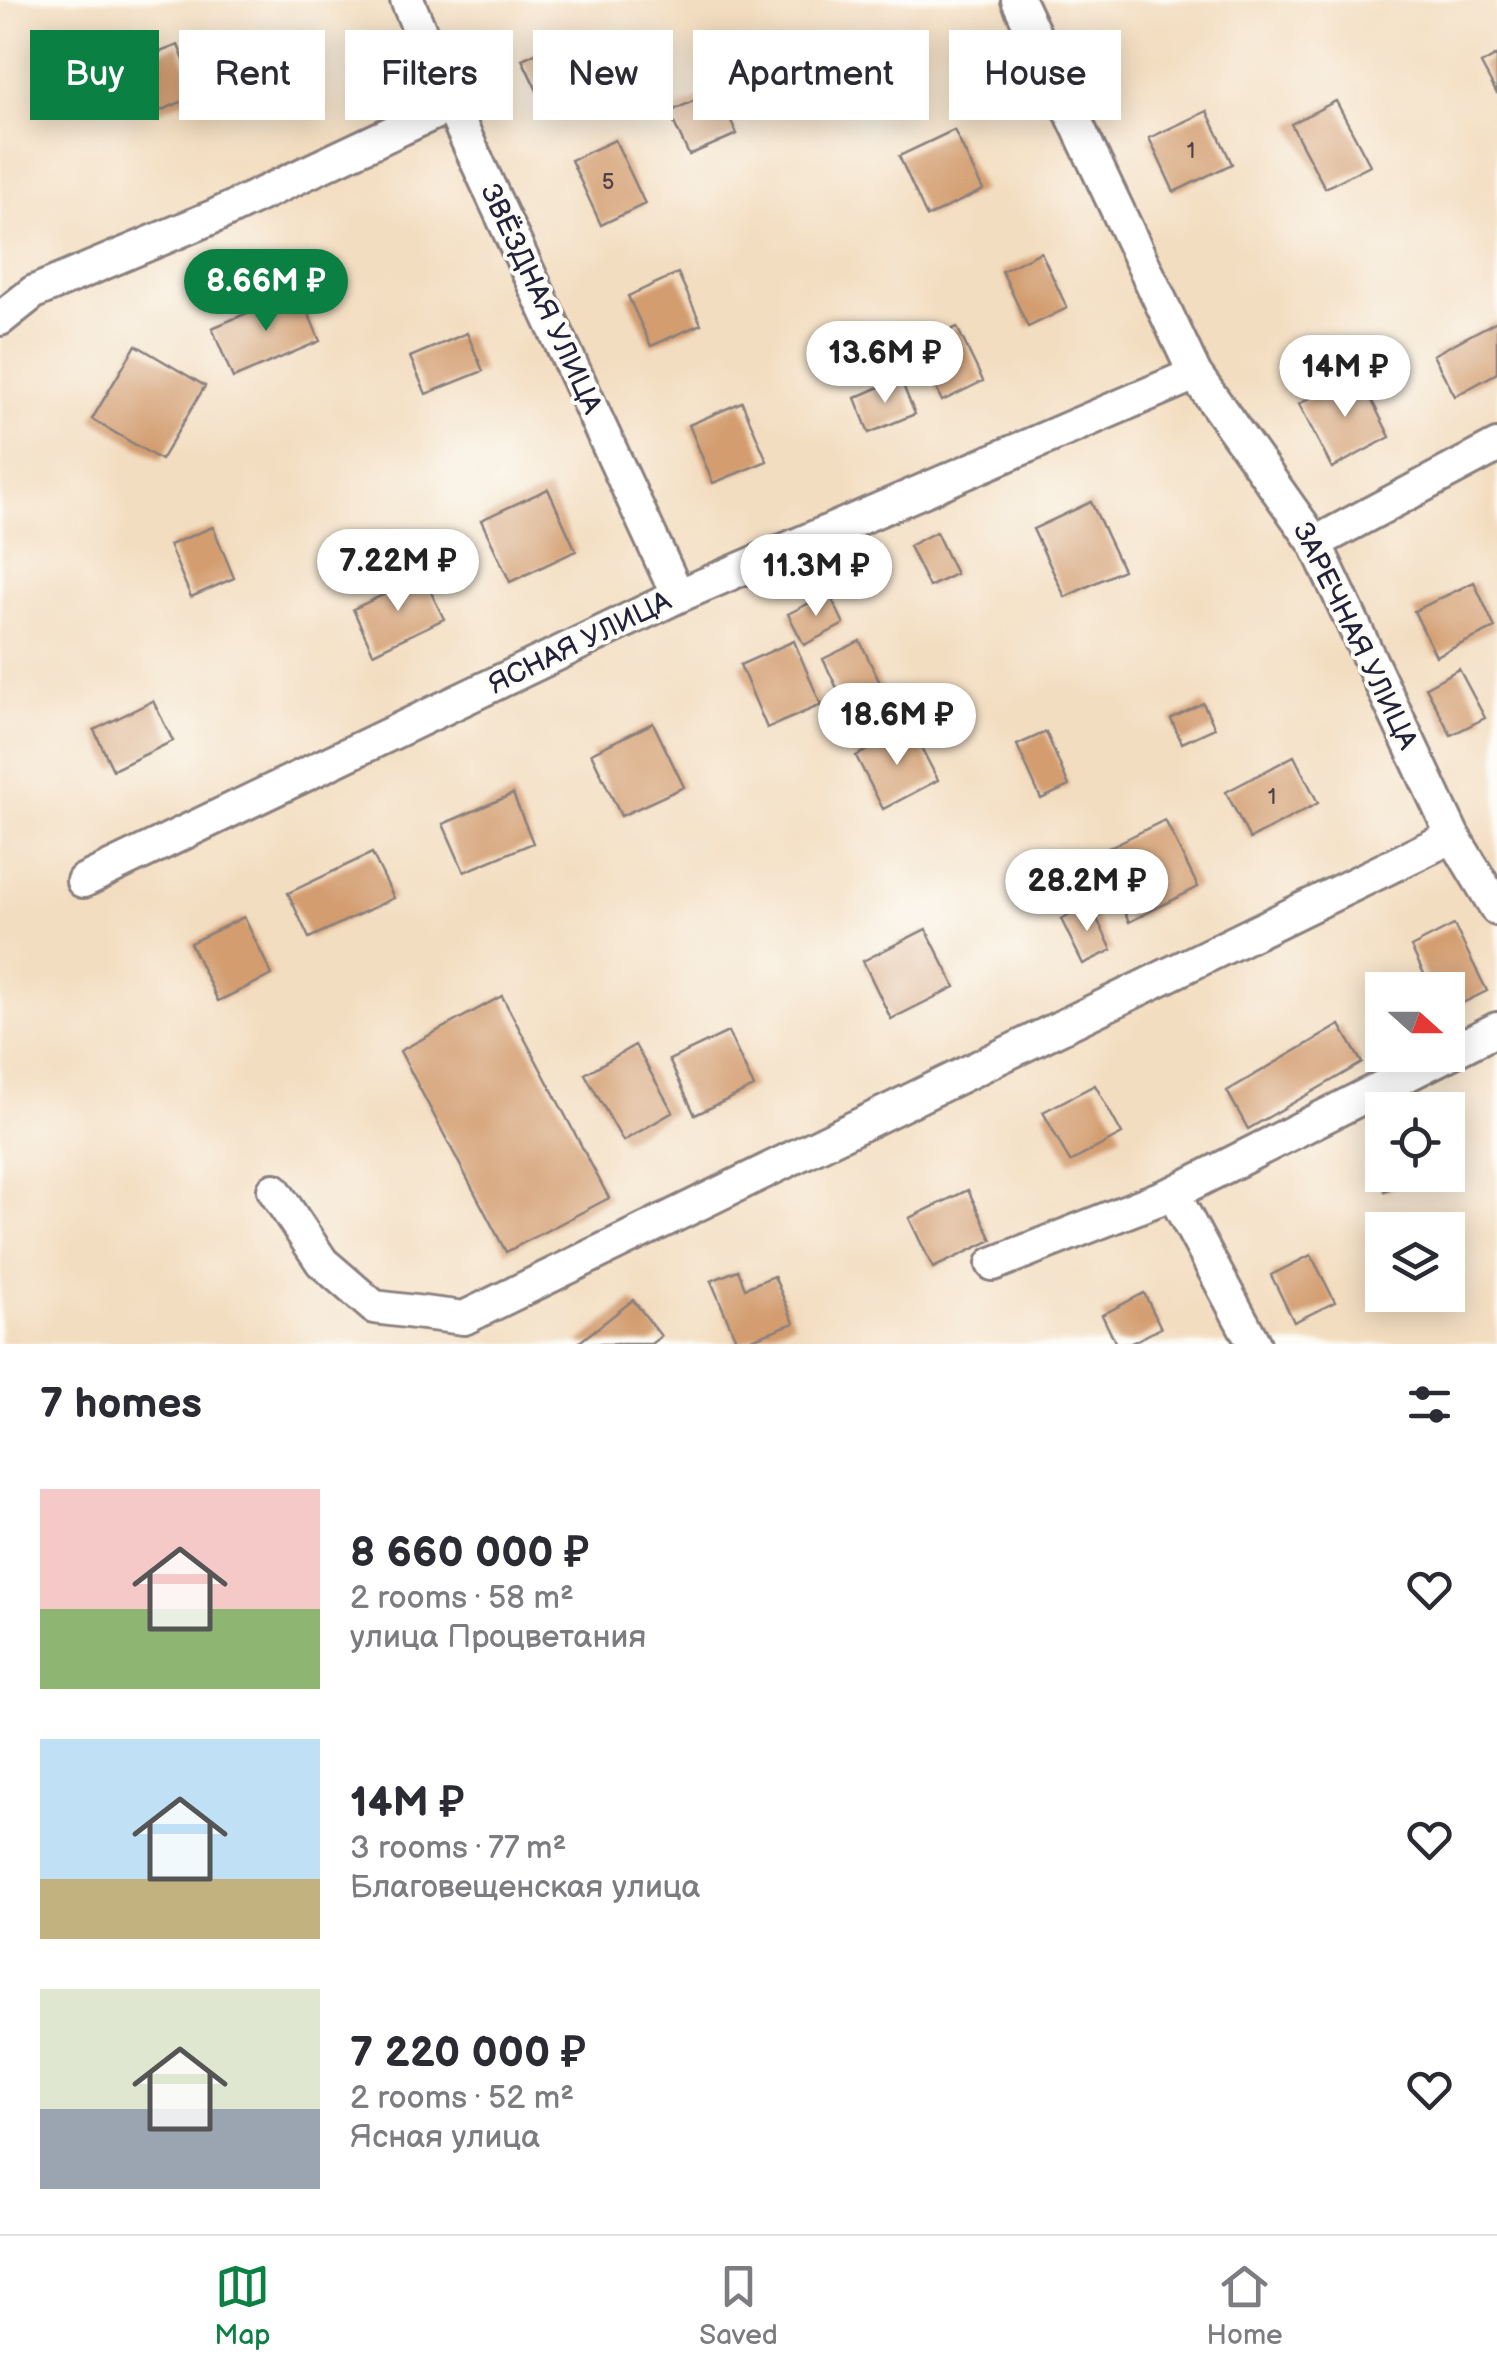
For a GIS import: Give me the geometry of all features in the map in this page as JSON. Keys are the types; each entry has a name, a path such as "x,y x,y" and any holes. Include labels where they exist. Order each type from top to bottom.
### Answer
{"street":[{"name":"ЗВЁЗДНАЯ УЛИЦА","path":"408,0 420,30"},
{"name":"ЗАРЕЧНАЯ УЛИЦА","path":"1018,0 1195,374 1315,543 1453,836 1497,910"},
{"path":"0,319 34,292 215,216 417,120"},
{"name":"ЗВЁЗДНАЯ УЛИЦА","path":"458,120 678,596"},
{"name":"ЯСНАЯ УЛИЦА","path":"83,881 678,596 1195,374"},
{"path":"1315,543 1497,446"},
{"path":"274,1190 322,1262 374,1308 464,1318 1453,836"},
{"path":"1465,1045 1497,1029"},
{"path":"993,1264 1173,1193 1412,1072"},
{"path":"1173,1193 1254,1344"}],"building":[{"path":"179,48 179,103 159,111 159,52"},
{"path":"533,54 533,82 522,59"},
{"path":"1497,55 1497,94 1481,64"},
{"path":"693,101 693,120 731,120 737,134 689,155 673,120 673,110"},
{"path":"1336,101 1370,165 1325,188 1291,124"},
{"path":"1207,111 1232,164 1174,192 1149,138"},
{"path":"954,130 983,190 927,217 899,156"},
{"path":"615,140 645,204 601,225 571,160"},
{"path":"1041,252 1067,308 1028,327 1002,271"},
{"path":"678,273 701,324 651,346 628,296"},
{"path":"299,291 320,341 233,378 212,328"},
{"path":"1497,321 1497,373 1455,396 1433,355"},
{"path":"957,327 983,381 942,401 917,347"},
{"path":"467,333 483,371 426,394 410,357"},
{"path":"136,345 205,386 161,460 92,419"},
{"path":"1358,373 1390,437 1332,468 1299,404"},
{"path":"900,378 915,414 869,433 855,398"},
{"path":"742,402 767,461 713,483 689,425"},
{"path":"548,489 576,551 510,582 481,520"},
{"path":"1091,502 1123,570 1065,597 1033,529"},
{"path":"213,527 234,578 191,597 169,545"},
{"path":"936,532 956,574 929,587 909,546"},
{"path":"423,576 444,619 373,653 353,609"},
{"path":"1474,582 1495,628 1436,656 1414,611"},
{"path":"829,593 844,624 804,645 788,614"},
{"path":"794,641 821,705 767,728 740,665"},
{"path":"860,641 889,702 852,719 823,659"},
{"path":"1459,669 1485,718 1451,735 1426,687"},
{"path":"153,701 173,741 113,770 94,730"},
{"path":"1203,703 1215,728 1182,743 1171,719"},
{"path":"653,723 684,787 621,816 591,753"},
{"path":"911,728 938,780 883,809 856,756"},
{"path":"1046,732 1069,786 1041,799 1017,745"},
{"path":"1294,756 1318,803 1250,839 1226,792"},
{"path":"513,794 533,843 464,872 443,824"},
{"path":"1165,820 1198,887 1129,922 1096,854"},
{"path":"372,853 394,898 309,938 288,893"},
{"path":"1090,904 1112,950 1083,964 1061,919"},
{"path":"244,917 272,975 218,1001 190,943"},
{"path":"1454,925 1487,991 1465,1002 1465,972 1423,972 1411,947"},
{"path":"926,929 955,987 891,1019 863,961"},
{"path":"502,996 609,1198 506,1252 400,1051"},
{"path":"1340,1025 1362,1063 1248,1129 1227,1091"},
{"path":"728,1032 754,1087 695,1115 669,1060"},
{"path":"635,1045 673,1112 623,1141 585,1074"},
{"path":"1095,1085 1122,1134 1070,1162 1043,1112"},
{"path":"968,1190 992,1240 933,1268 909,1218"},
{"path":"1311,1255 1335,1302 1294,1322 1271,1275"},
{"path":"738,1270 745,1288 774,1276 794,1323 738,1344 711,1281"},
{"path":"1144,1293 1161,1328 1129,1344 1116,1344 1102,1315"},
{"path":"633,1300 661,1336 651,1344 577,1344"}]}
